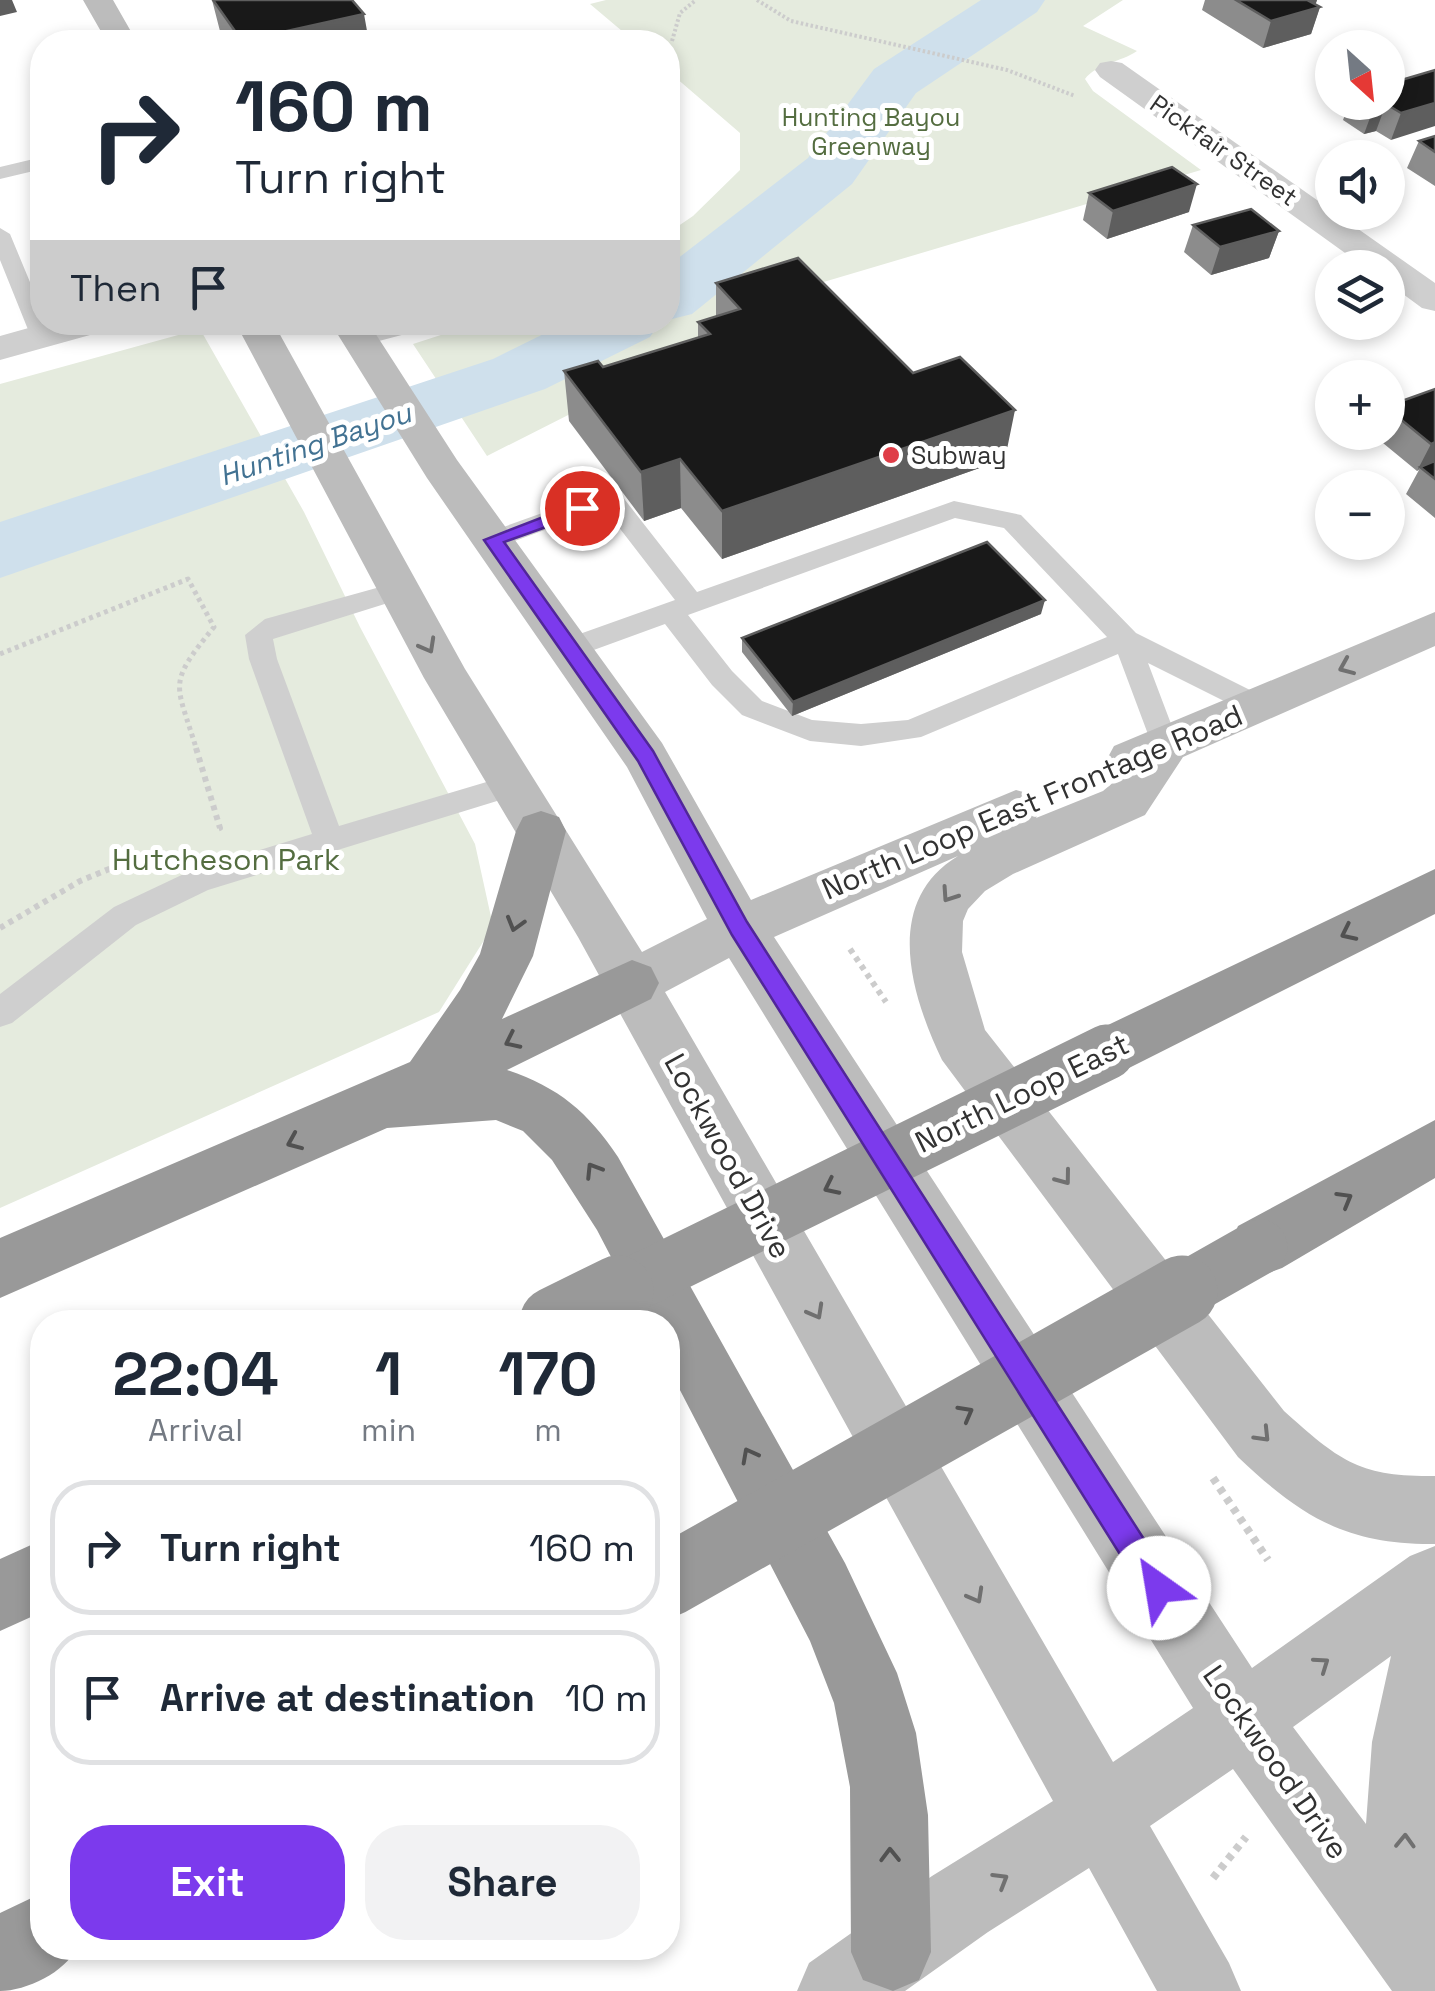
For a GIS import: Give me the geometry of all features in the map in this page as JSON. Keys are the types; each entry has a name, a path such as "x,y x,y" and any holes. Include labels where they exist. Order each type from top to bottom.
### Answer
{"highway":[{"path":"407,1092 480,1006 506,956 541,830"},
{"name":"North Loop East","path":"579,1310 1435,890"},
{"path":"0,1268 407,1092 632,984"},
{"path":"407,1092 507,1096 537,1110 563,1131 585,1156 618,1210 671,1310"},
{"path":"680,1574 1435,1147"},
{"path":"680,1326 825,1598 859,1669 879,1733 890,1823 864,1972"},
{"path":"0,1596 30,1581"},
{"path":"0,1958 30,1941"}],"main road":[{"path":"105,1 119,30"},
{"name":"Lockwood Drive","path":"260,335 398,591 632,984 1201,1991"},
{"name":"Lockwood Drive","path":"357,335 442,469 646,756 740,928 1242,1719 1418,1961"},
{"name":"North Loop East Frontage Road","path":"632,984 740,928 1435,628"},
{"path":"1164,745 1130,799 992,859 953,885 935,924 942,994 962,1043 1260,1434 1295,1465 1335,1490 1378,1508 1435,1510"},
{"path":"864,1972 1242,1719 1435,1580"},
{"path":"1418,1961 1409,1745 1426,1654 1435,1633"}],"street":[{"name":"Pickfair Street","path":"1111,70 1435,300"},
{"path":"0,348 49,335"}],"lane":[{"path":"0,173 30,166"},
{"path":"0,234 30,308"},
{"path":"493,540 609,498 682,608 722,678 752,708 810,730 861,735 911,730 1126,640"},
{"path":"570,648 954,509 1012,521 1126,640 1256,705"},
{"path":"330,842 262,658 259,635 275,626 398,591"},
{"path":"1126,640 1164,745"},
{"path":"0,1013 124,916 199,882 513,785"}],"path":[{"path":"675,30 680,13 696,0"},
{"path":"757,0 792,21 1006,70"},
{"path":"0,654 188,579 214,627 182,666 177,683 220,828 205,833"},
{"path":"0,928 80,880 160,848"},
{"path":"1202,1891 1250,1833"}],"green space":[{"name":"Hunting Bayou Greenway","path":"606,0 1123,0 1083,26 1137,51 1085,79 1093,91 1201,170 743,306 655,371 487,456 413,344 441,335 680,335 680,225 740,170 740,133 680,81 680,30 621,30 590,4"},
{"name":"Hutcheson Park","path":"178,335 203,335 304,512 475,844 493,926 439,1012 0,1208 0,384"}],"building":[{"path":"213,0 352,0 364,14 292,30 234,30"},
{"path":"1236,0 1307,0 1320,7 1271,21"},
{"path":"1435,70 1435,103 1405,112 1405,79"},
{"path":"1435,136 1435,152 1419,141"},
{"path":"1172,167 1197,184 1113,211 1089,193"},
{"path":"1251,209 1279,231 1220,247 1193,225"},
{"path":"798,258 913,373 960,357 1015,410 722,511 680,459 641,472 564,371 598,361 603,367 710,334 698,322 740,309 716,283"},
{"path":"1435,389 1435,442 1431,444 1405,423 1405,400"},
{"path":"1435,461 1435,479 1420,467"},
{"path":"987,542 1045,600 793,702 742,638"}],"waterway":[{"name":"Hunting Bayou","path":"680,290 830,171 895,81 1018,0"},
{"name":"Hunting Bayou","path":"0,551 519,374 598,335"}],"place":[{"name":"Subway","path":"891,455"}],"route":[{"path":"582,508 493,540 646,756 740,928 1159,1588"}]}
